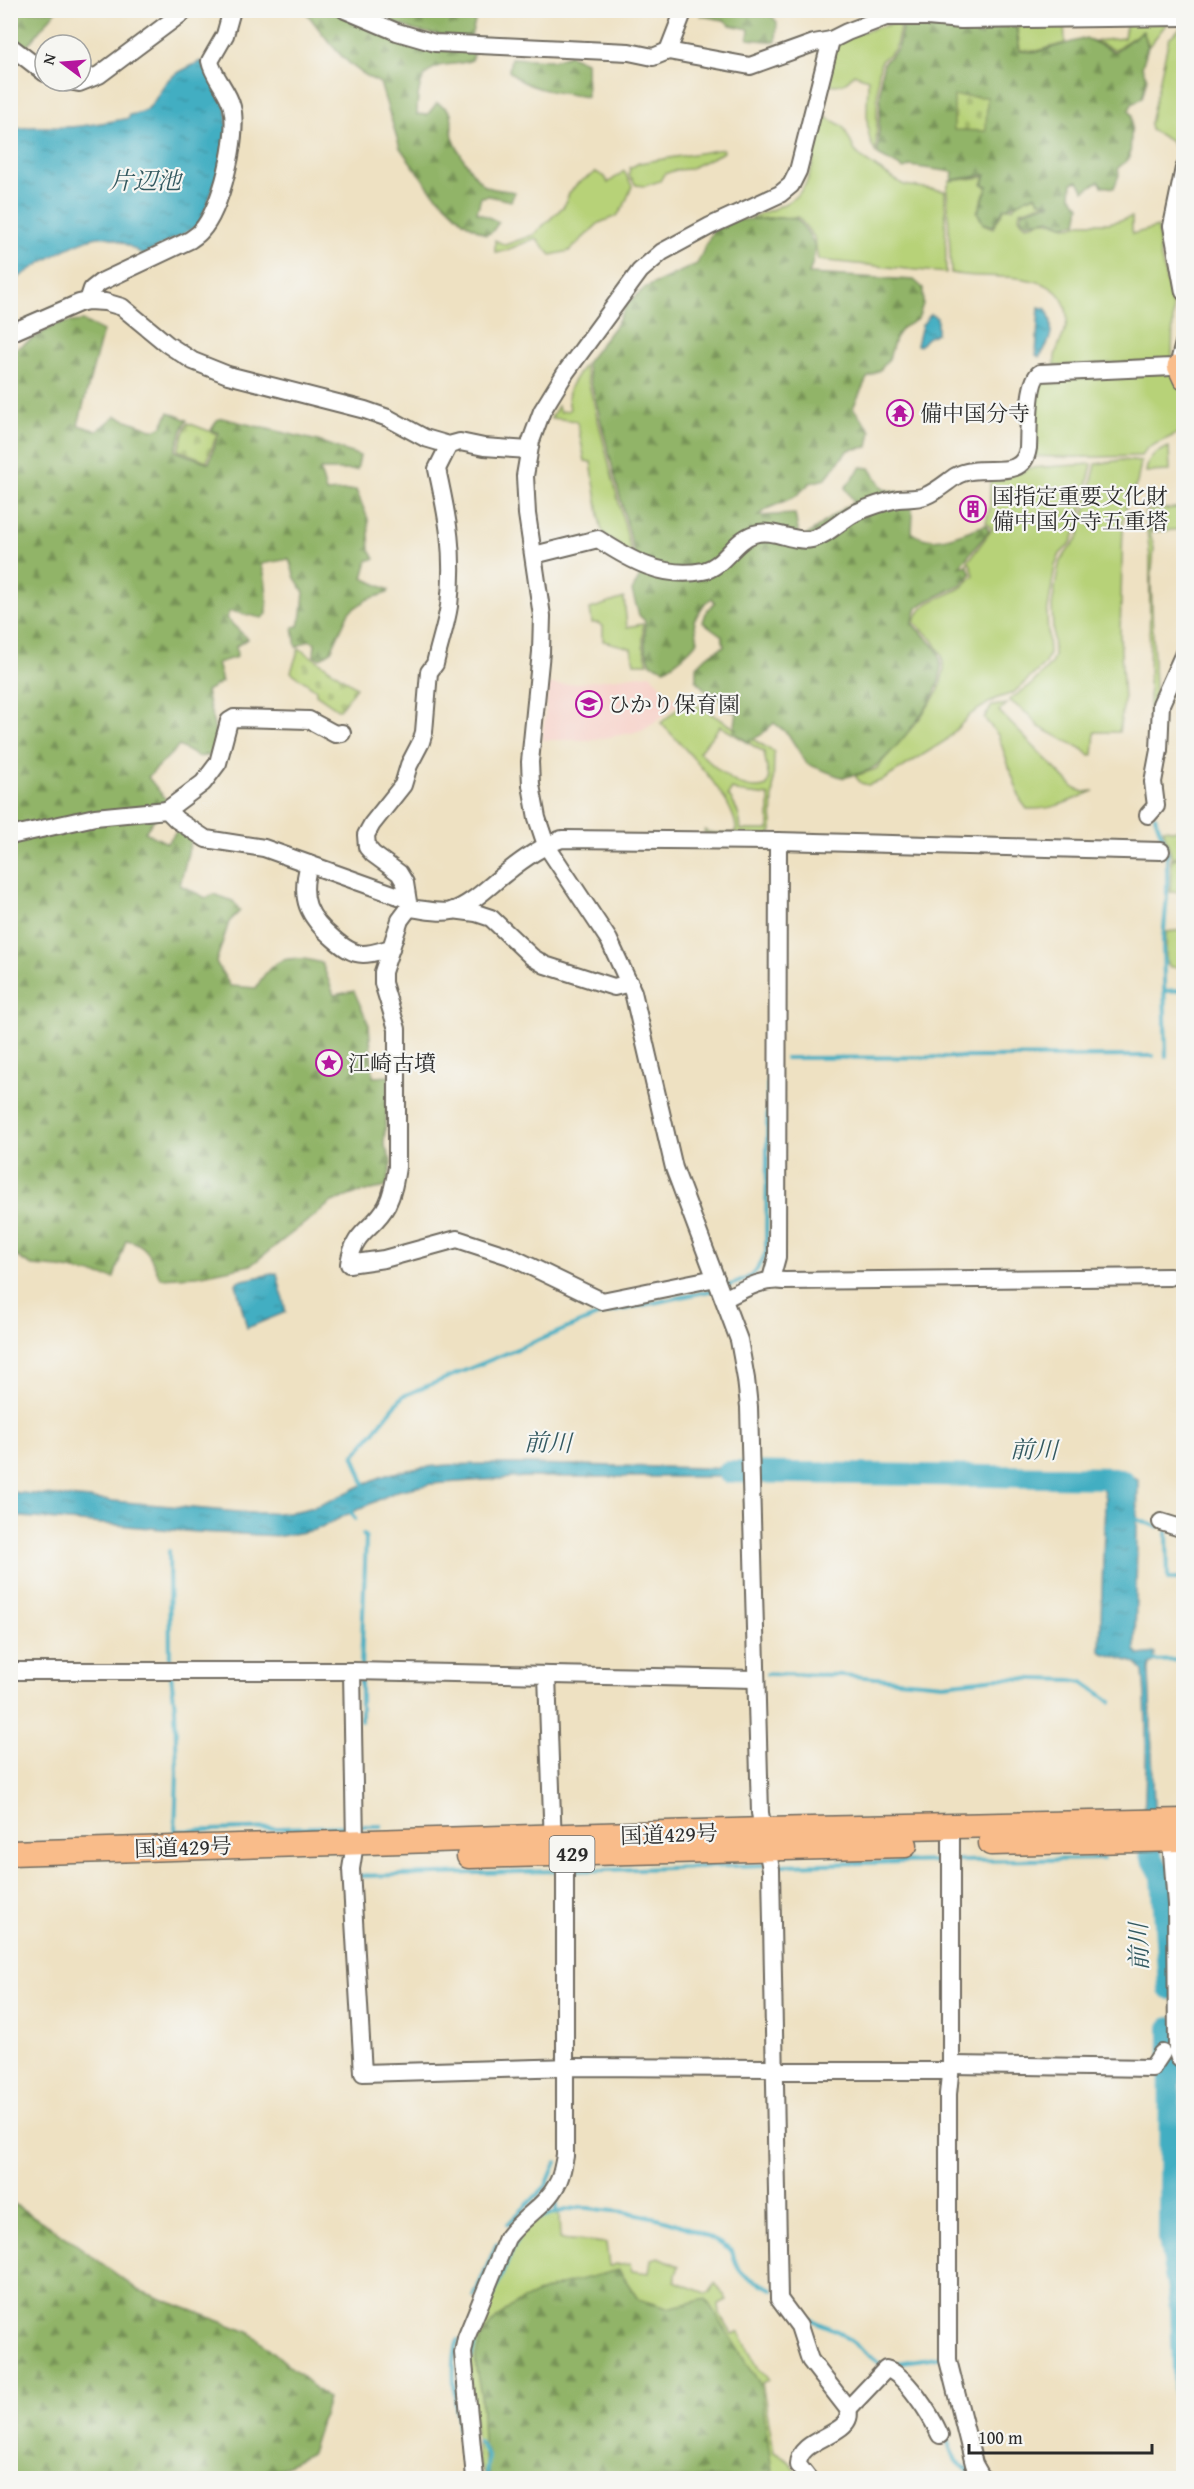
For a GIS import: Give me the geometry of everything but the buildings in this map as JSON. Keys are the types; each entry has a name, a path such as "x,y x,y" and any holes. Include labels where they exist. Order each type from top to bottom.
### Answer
{"highway":[{"name":"国道429号","path":"10,1852 354,1838 559,1846 766,1839 1174,1832"},
{"name":"国道429号","path":"10,1868 354,1838"}],"street":[{"path":"93,77 186,10"},
{"path":"88,301 92,289 101,282 190,240 202,231 211,218 229,162 233,108 210,61 225,35 232,10"},
{"path":"345,10 397,32 435,43 629,52 653,57 668,51 750,66 831,40 886,17 961,20 1182,17"},
{"path":"668,51 684,10"},
{"path":"808,2478 798,2466 799,2458 812,2443 845,2425 849,2419 848,2409 810,2360 799,2326 779,2298 771,1869 760,1813 749,1407 744,1365 735,1329 674,1168 638,1008 630,983 609,940 546,845 537,818 531,785 530,762 541,652 542,616 525,497 525,476 537,421 553,392 632,281 662,252 710,226 771,199 791,185 798,171 831,40"},
{"path":"10,46 33,64"},
{"path":"1184,168 1172,226 1184,292"},
{"path":"10,333 88,301 105,302 122,307 167,344 193,361 228,375 365,410 388,418 425,438 449,445 460,442 484,447 529,450"},
{"path":"534,555 598,539 649,568 669,572 704,571 711,568 743,539 754,534 769,532 805,539 814,538 854,514 878,504 927,495 962,473 977,469 1013,469 1023,464 1027,458 1032,386 1036,376 1040,373 1180,372 1184,343"},
{"path":"449,445 437,469 452,544 448,606 435,664 429,672 424,732 403,785 366,835 368,847 373,854 399,873 408,890 408,903 383,972 383,983 397,1029 397,1167 394,1185 386,1206 351,1247 349,1264 384,1259 457,1239 509,1256 602,1301 752,1285 771,1280 1170,1277"},
{"path":"1151,812 1153,782 1159,750 1161,704 1184,653"},
{"path":"10,836 95,817 167,810 203,783 218,763 227,727 234,718 309,720 335,734 342,733"},
{"path":"167,810 177,820 206,839 264,848 408,903 444,912 453,910 491,887 504,874 546,845 562,839 778,841 1161,851"},
{"path":"771,1280 777,1257 778,841"},
{"path":"309,864 305,892 312,917 322,929 343,946 363,955 391,948"},
{"path":"453,910 476,913 491,918 532,957 545,965 614,987 630,983"},
{"path":"1161,1522 1184,1529"},
{"path":"10,1671 358,1671 756,1679"},
{"path":"358,1671 354,1838 363,2073 565,2068 1152,2068 1162,2054"},
{"path":"475,2478 463,2353 466,2338 507,2238 558,2184 565,2156 559,1846 547,1675"},
{"path":"1174,1832 1177,2052 1179,2058 1184,2062"},
{"path":"951,1835 948,2356 974,2464 982,2478"},
{"path":"848,2409 886,2369 895,2371 917,2398 940,2435"}],"shaded area":[{"path":"650,674 671,697 684,700 642,731 593,740 542,740 549,684 560,685"}],"green space":[{"path":"11,11 56,11 38,33 33,33 33,39 27,46 11,56"},
{"path":"305,11 330,11 374,29 474,53 472,60 436,67 429,71 419,90 417,114 427,115 437,103 448,110 452,117 455,142 477,178 487,187 515,192 511,201 489,196 481,197 477,212 499,222 492,232 486,235 464,222 430,189 400,148 380,83 357,70 347,61"},
{"path":"363,11 478,11 470,40 416,31"},
{"path":"700,11 769,13 777,22 776,42 748,39 749,29 730,25 724,20 701,16"},
{"path":"1127,19 1168,22 1149,46 1143,31 1114,50 1094,41 1124,38"},
{"path":"902,21 895,49 881,61 878,77 876,153 869,137 868,79 854,74 842,84 826,84 834,46 846,36"},
{"path":"904,21 969,23 978,30 977,36 981,36 982,32 1003,26 1016,27 1019,51 1037,52 1086,38 1114,52 1142,32 1148,47 1142,67 1147,78 1142,98 1132,104 1129,110 1132,116 1130,158 1118,168 1119,175 1114,188 1102,186 1099,181 1084,191 1078,181 1072,183 1071,195 1080,206 1077,223 1063,225 1050,219 1026,223 1021,218 1022,212 1050,203 1039,200 1036,194 1004,208 993,226 983,223 978,212 988,186 983,184 986,175 952,180 953,172 910,166 904,169 878,155 881,77 884,62 897,50"},
{"path":"1064,21 1065,43 1037,51 1020,50 1017,27"},
{"path":"1183,26 1184,128 1178,155 1172,142 1151,130 1150,124 1169,38"},
{"path":"570,55 586,62 587,97 535,87 516,78 509,71 511,58 553,60"},
{"path":"954,96 987,97 986,131 954,130"},
{"path":"818,113 843,126 855,151 892,178 904,185 945,191 946,273 818,260 814,237 798,217 755,219 752,217 785,204 802,190 814,158"},
{"path":"723,149 724,152 689,169 664,174 660,181 645,186 636,185 629,175 630,168 639,163"},
{"path":"624,171 632,186 624,206 617,216 599,223 569,251 551,255 536,238 507,250 495,252 495,240 505,245 533,235 564,206 569,193 578,183 596,172 605,177 608,183"},
{"path":"985,177 982,184 987,187 977,212 983,224 993,228 1005,208 1013,208 1019,201 1036,195 1039,201 1048,202 1020,211 1019,218 1025,225 1048,221 1071,227 1080,223 1109,223 1132,217 1132,234 1158,227 1160,254 1173,309 1172,360 1055,366 1055,354 1067,321 1064,303 1054,290 1040,283 1023,279 951,273 947,188 950,181"},
{"path":"797,219 812,239 815,250 809,274 914,280 923,288 923,304 918,319 902,328 895,338 889,359 881,369 867,378 853,408 871,431 868,447 848,450 825,479 810,483 796,496 769,508 758,516 795,514 798,530 795,543 854,502 845,488 861,467 870,468 883,489 906,494 913,514 912,533 921,538 949,538 986,525 989,531 959,567 967,565 971,574 961,585 917,608 912,623 934,645 940,658 940,675 933,696 910,730 882,761 867,771 843,778 807,764 788,734 774,723 761,735 748,742 734,732 737,712 728,711 722,704 719,693 706,691 696,680 696,667 707,656 724,646 722,636 703,622 707,610 715,603 712,598 705,603 694,620 698,641 687,653 665,669 651,664 645,648 645,621 639,615 632,591 640,576 586,363 615,326 628,303 645,288 697,264 713,230 737,220"},
{"path":"83,321 103,331 78,425 97,431 116,416 154,430 162,426 169,412 187,420 175,451 209,463 219,433 211,430 217,420 222,418 318,441 360,456 357,470 320,470 326,492 356,490 368,519 370,550 375,559 368,560 363,578 389,590 388,593 368,599 349,612 331,651 320,659 314,656 315,643 309,640 296,647 293,627 299,626 304,592 295,578 289,559 261,564 266,582 267,614 262,618 230,611 226,618 248,639 236,646 237,657 217,663 222,682 206,691 218,744 213,755 198,757 179,746 148,777 167,801 145,832 167,843 177,831 191,840 180,885 206,898 214,894 233,901 240,911 229,922 216,962 230,986 256,988 269,969 283,960 300,959 322,963 334,995 354,991 369,1025 373,1077 389,1076 384,1144 392,1163 386,1187 357,1193 332,1202 251,1265 197,1276 160,1278 148,1253 139,1245 126,1240 114,1278 60,1268 32,1266 11,1253 11,352 58,323"},
{"path":"584,365 632,555 605,535 601,528 591,462 585,461 577,421 551,418 558,406 560,412 570,410 569,391"},
{"path":"1171,372 1183,392 1183,431 1147,448 1141,456 1032,456 1040,380"},
{"path":"188,423 217,434 207,461 178,450"},
{"path":"1169,447 1170,471 1146,472 1148,462 1153,456"},
{"path":"1122,460 1141,462 1137,483 1127,502 1123,522 1120,635 1124,700 1119,732 1095,732 1093,755 1090,756 1084,750 1039,727 1029,715 1009,700 1032,684 1051,664 1054,656 1052,606 1060,561 1079,536 1096,464"},
{"path":"1092,464 1077,530 1070,544 1060,554 1055,566 1047,615 1049,654 1044,665 1013,693 995,699 971,714 945,741 883,780 868,785 861,783 855,776 876,769 920,718 939,690 944,670 942,655 933,640 914,622 917,614 927,604 960,588 974,575 970,563 967,563 992,529 986,522 990,508 990,477 1022,472 1029,468"},
{"path":"1183,507 1183,529 1152,532 1147,511"},
{"path":"1145,511 1154,548 1151,582 1155,692 1154,704 1149,710 1150,558"},
{"path":"624,598 627,627 643,624 643,647 648,663 634,663 631,648 603,641 603,626 592,623 590,609"},
{"path":"299,648 356,687 339,710 291,672"},
{"path":"683,704 697,705 774,752 772,831 769,836 709,836 704,833 705,830 709,833 733,833 736,830 734,817 718,789 661,723","holes":["720,726 764,752 769,779 767,786 758,788 739,784 721,772 699,752","732,789 743,793 769,796 769,830 741,830 738,812 728,795"]},
{"path":"1007,704 999,711 1074,788 1083,792 1094,791 1054,806 1027,809 1021,801 998,735 984,718 992,706"},
{"path":"1163,829 1183,831 1183,854 1172,858"},
{"path":"1183,856 1183,892 1170,892 1171,860"},
{"path":"1183,930 1183,967 1170,967 1166,961 1166,932"},
{"path":"11,2202 69,2239 138,2290 251,2333 328,2399 311,2453 262,2478 11,2478"},
{"path":"553,2212 559,2215 560,2239 606,2243 609,2266 630,2264 632,2271 649,2273 651,2259 659,2257 679,2266 674,2281 706,2293 710,2292 715,2283 727,2300 719,2304 720,2314 732,2334 739,2332 760,2371 770,2380 762,2383 774,2451 790,2461 801,2478 485,2478 478,2459 469,2359 474,2336 516,2234 542,2214"},
{"path":"619,2270 638,2299 667,2308 706,2299 760,2384 773,2478 490,2478 484,2448 481,2397 476,2367 476,2357 483,2336 495,2320 512,2306 532,2296 577,2280"}],"water":[{"name":"片辺池","path":"201,61 224,101 227,130 221,163 200,222 193,229 143,255 126,244 106,237 97,237 71,246 11,283 11,131 32,127 83,126 129,118 129,115 149,108 170,78"},
{"path":"1039,307 1046,309 1049,315 1051,334 1047,346 1039,357 1036,355"},
{"path":"931,314 937,318 937,333 927,338 920,346 917,345 922,325"},
{"path":"277,1273 286,1312 247,1328 236,1284 238,1281"},
{"path":"460,1464 755,1469 755,1477 526,1477 431,1484 397,1491 315,1530 281,1536 196,1532 11,1516 11,1492 272,1513 302,1510 321,1504 372,1480 410,1469"},
{"path":"1097,1474 1126,1474 1138,1479 1135,1651 1139,1655 1155,1653 1154,1663 1150,1665 1149,1670 1154,1806 1165,1879 1160,1880 1141,1859 1146,1765 1143,1671 1135,1663 1100,1650 1105,1499"}],"waterway":[{"path":"1178,166 1184,140"},
{"path":"1178,294 1184,328"},
{"path":"1179,650 1184,640"},
{"path":"1155,816 1165,846"},
{"path":"1166,1057 1163,941 1167,896 1167,853"},
{"path":"1164,991 1184,990"},
{"path":"786,1058 1153,1056"},
{"path":"724,1287 751,1276 759,1267 766,1252 768,1058 771,1058"},
{"path":"365,1486 354,1456 403,1396 602,1314 714,1290"},
{"name":"前川","path":"728,1472 1114,1478 1123,1481 1123,1485"},
{"path":"349,1509 355,1519"},
{"path":"1134,1518 1157,1527"},
{"path":"1167,1532 1168,1579 1184,1579"},
{"path":"361,1667 366,1538 363,1534"},
{"path":"169,1551 170,1668"},
{"path":"1151,1661 1184,1660"},
{"path":"767,1674 842,1675 943,1684 998,1678 1071,1680 1083,1682 1111,1702"},
{"path":"171,1675 175,1708 177,1774 175,1831 350,1826"},
{"path":"361,1675 361,1721"},
{"path":"360,1826 381,1826"},
{"name":"前川","path":"1149,1852 1162,1876 1169,1989"},
{"path":"957,1861 1103,1859"},
{"path":"780,1865 945,1861"},
{"path":"574,1871 764,1865"},
{"path":"357,1876 558,1871"},
{"name":"前川","path":"1170,2028 1169,2239 1181,2307 1184,2404"},
{"path":"508,2224 546,2186 556,2162"},
{"path":"556,2199 556,2213"},
{"path":"535,2219 576,2208 655,2217 687,2227 732,2251 742,2273 772,2289"},
{"path":"471,2358 477,2333 518,2237"},
{"path":"474,2297 497,2243"},
{"path":"797,2313 839,2332 881,2365"},
{"path":"458,2340 455,2353 454,2384 464,2465"},
{"path":"891,2364 943,2356"},
{"path":"946,2435 956,2461 971,2473"},
{"path":"478,2441 488,2455 486,2478"}],"place":[{"name":"備中国分寺","path":"900,413"},
{"name":"国指定重要文化財 備中国分寺五重塔","path":"973,509"},
{"name":"ひかり保育園","path":"589,704"},
{"name":"江崎古墳","path":"329,1063"}]}
